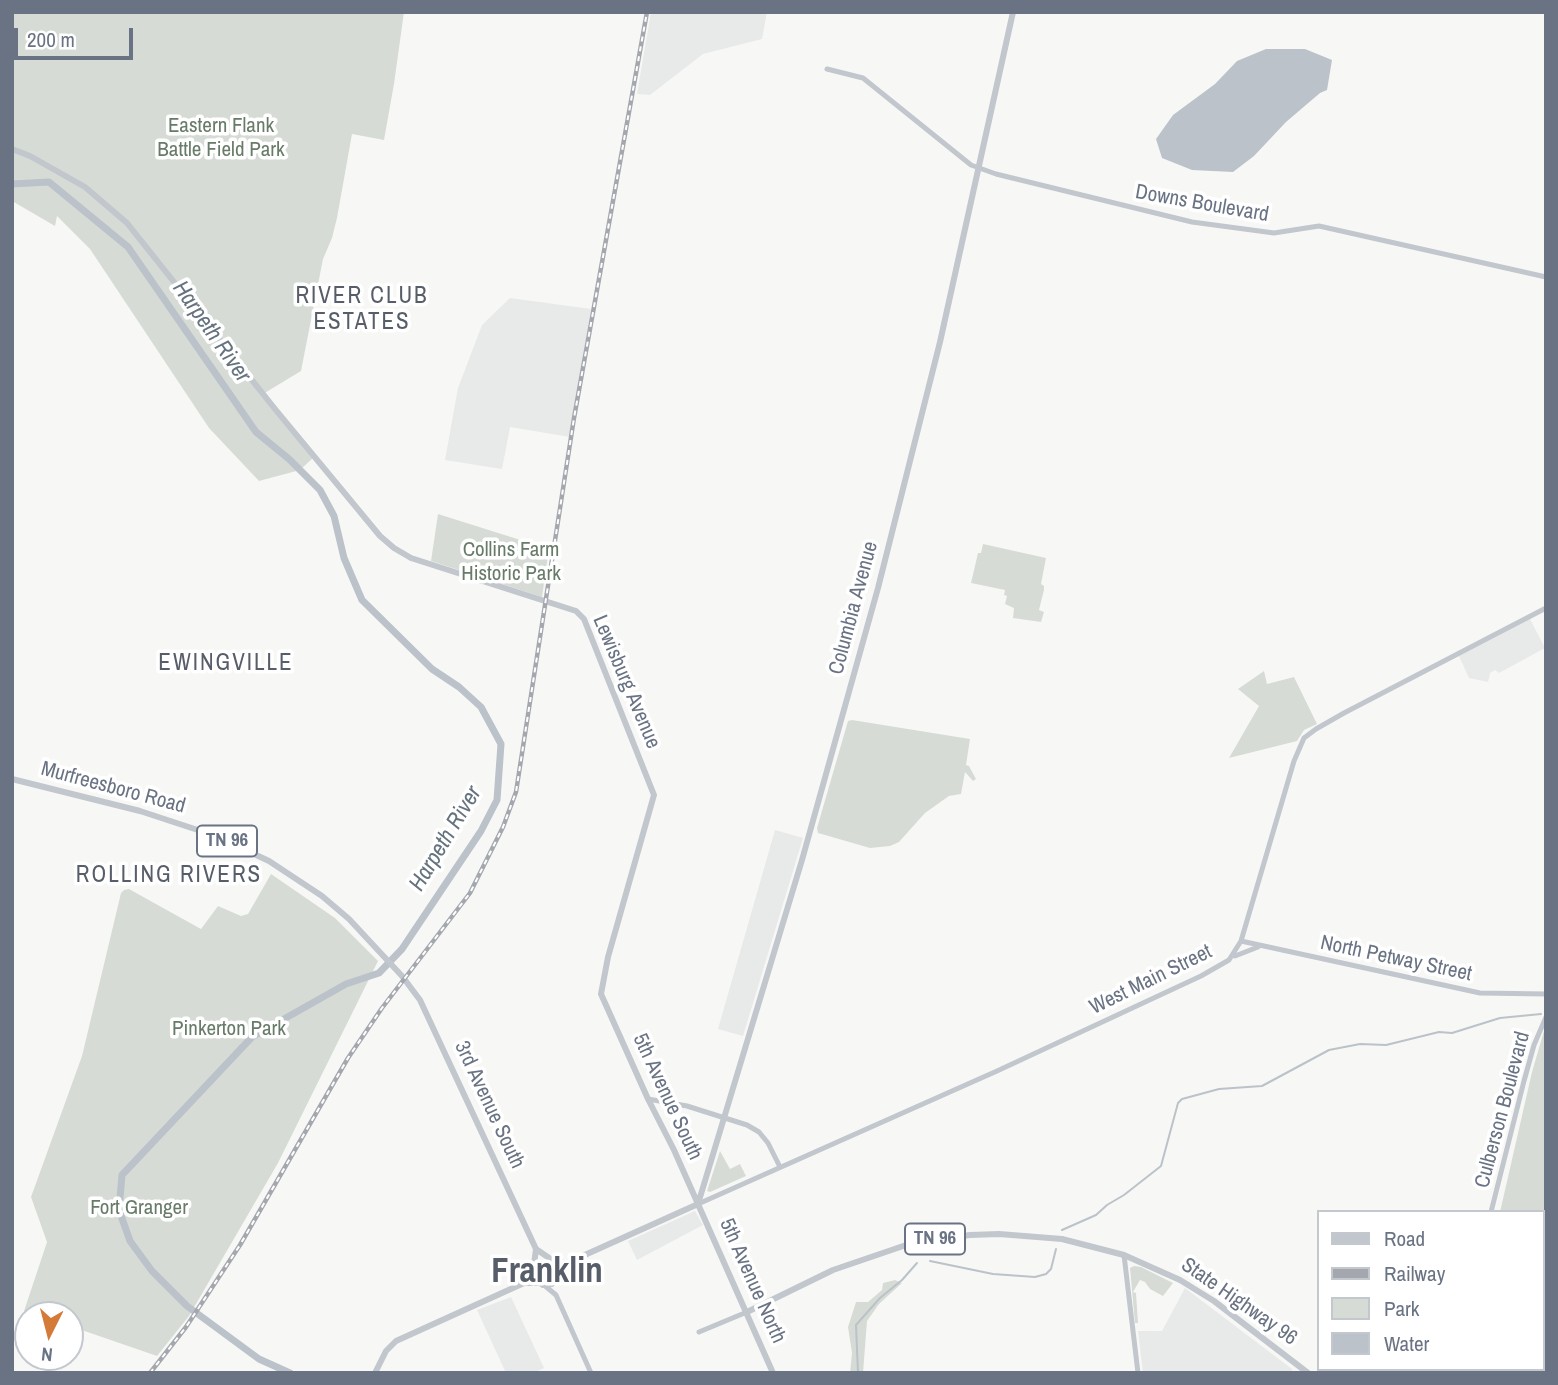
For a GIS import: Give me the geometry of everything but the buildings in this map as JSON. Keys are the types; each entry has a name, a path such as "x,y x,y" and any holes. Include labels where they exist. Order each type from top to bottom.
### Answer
{"main road":[{"name":"Columbia Avenue","path":"698,1204 845,713 940,342 1013,12"},
{"name":"Lewisburg Avenue","path":"12,149 30,156 85,187 127,223 380,537 411,558 576,611 584,618 654,795 601,985 605,1004"},
{"name":"Murfreesboro Road","path":"12,779 140,811 213,835 270,861 322,896 349,919 403,978"},
{"name":"3rd Avenue South","path":"403,978 420,1000 536,1249 553,1261"},
{"name":"5th Avenue South","path":"605,1004 698,1204"},
{"path":"524,1283 542,1260 567,1263 698,1204"},
{"name":"5th Avenue North","path":"698,1204 773,1373"},
{"name":"State Highway 96","path":"747,1311 833,1270 912,1243 970,1235 1062,1239 1124,1255 1164,1272 1193,1288 1308,1373"},
{"name":"3rd Avenue South","path":"534,1269 536,1249"},
{"path":"553,1261 558,1267 558,1277"},
{"path":"375,1373 386,1351 396,1340 524,1283 551,1285 567,1263"},
{"name":"TN 96","path":"534,1269 542,1284"}],"street":[{"name":"Downs Boulevard","path":"827,69 863,78 911,115 938,141 978,168 1192,222 1274,233 1318,226 1546,277"},
{"name":"West Main Street","path":"698,1204 1080,1032 1201,976 1229,960 1241,941 1294,761 1304,738 1344,713 1546,608"},
{"name":"North Petway Street","path":"1241,941 1480,993 1546,995"},
{"path":"1229,960 1245,950 1264,946"},
{"name":"Culberson Boulevard","path":"1492,1210 1534,1045 1546,1017"},
{"path":"648,1099 724,1117 759,1132 780,1167"},
{"path":"1124,1255 1138,1373"},
{"path":"556,1295 558,1277"},
{"path":"542,1284 556,1295 591,1373"},
{"path":"699,1332 747,1311"}],"shaded area":[{"path":"651,12 767,12 762,39 703,54 650,95 637,94"},
{"path":"510,298 591,309 570,437 510,427 502,469 445,460 458,388 482,325"},
{"path":"1530,619 1545,648 1499,673 1495,670 1490,673 1488,682 1469,678 1459,656"},
{"path":"775,830 803,838 743,1036 718,1029"},
{"path":"695,1211 703,1225 637,1260 628,1241"},
{"path":"1185,1288 1292,1369 1291,1373 1143,1373 1138,1331 1162,1331"},
{"path":"511,1297 544,1368 533,1373 506,1373 477,1310"}],"green space":[{"name":"Eastern Flank Battle Field Park","path":"12,12 404,12 384,140 352,134 337,218 323,259 301,371 263,394 314,457 300,470 259,481 209,428 90,249 57,216 55,226 12,201"},
{"name":"Collins Farm Historic Park","path":"438,514 549,549 542,597 431,561"},
{"path":"983,544 1046,558 1041,584 1044,590 1039,610 1044,612 1041,622 1013,618 1014,608 1005,604 1005,590 971,583 978,553 981,553"},
{"path":"1264,671 1267,684 1294,677 1317,724 1304,730 1297,741 1229,758 1259,706 1238,689"},
{"path":"848,721 970,739 966,765 976,779 973,781 965,772 961,794 949,796 925,813 899,842 890,846 870,848 818,833 817,828"},
{"path":"271,874 335,918 378,961 278,1163 189,1316 157,1356 84,1331 84,1301 27,1301 47,1242 31,1197 82,1056 121,893 129,889 201,929 218,906 241,916 248,914"},
{"path":"1546,1024 1546,1373 1369,1373 1544,1371 1544,1210 1500,1210 1532,1072"},
{"path":"720,1151 730,1169 740,1164 746,1176 710,1192 707,1191"},
{"path":"547,1263 554,1266 557,1273 554,1280 547,1283 540,1280 537,1273 540,1266"},
{"path":"1134,1266 1173,1283 1163,1296 1140,1280 1133,1292 1136,1293 1138,1323 1135,1323 1130,1268"},
{"path":"895,1280 902,1283 879,1304 867,1321 863,1373 850,1373 852,1353 848,1327 856,1302 868,1302 882,1290 883,1283"}],"water":[{"path":"1266,49 1305,49 1332,60 1327,90 1286,122 1254,156 1233,172 1192,170 1162,158 1156,139 1173,115 1215,84 1237,61"}],"waterway":[{"name":"Harpeth River","path":"12,184 49,182 128,247 256,432 289,459 320,490 334,516 344,558 362,600 432,669 459,687 481,707 501,744 497,800 481,831 402,949 379,973 346,984 252,1037 122,1175 119,1210 130,1241 152,1271 187,1306 259,1359 290,1373"},
{"path":"1062,1230 1096,1215 1161,1166 1178,1103 1182,1099 1219,1089 1262,1086 1329,1050 1360,1044 1386,1045 1439,1032 1452,1033 1500,1018 1541,1014"},
{"path":"930,1261 993,1274 1035,1277 1046,1274 1051,1269 1056,1249"},
{"path":"858,1373 856,1325 917,1263"}],"railway":[{"path":"150,1373 186,1327 240,1245 348,1058 382,1008 470,893 503,827 516,792 574,418 647,12"}],"district":[{"name":"RIVER CLUB ESTATES","path":"362,310"},
{"name":"EWINGVILLE","path":"226,664"},
{"name":"ROLLING RIVERS","path":"169,876"},
{"name":"Franklin","path":"547,1273"}],"park label":[{"name":"Pinkerton Park","path":"229,1029"},
{"name":"Fort Granger","path":"139,1208"}]}
